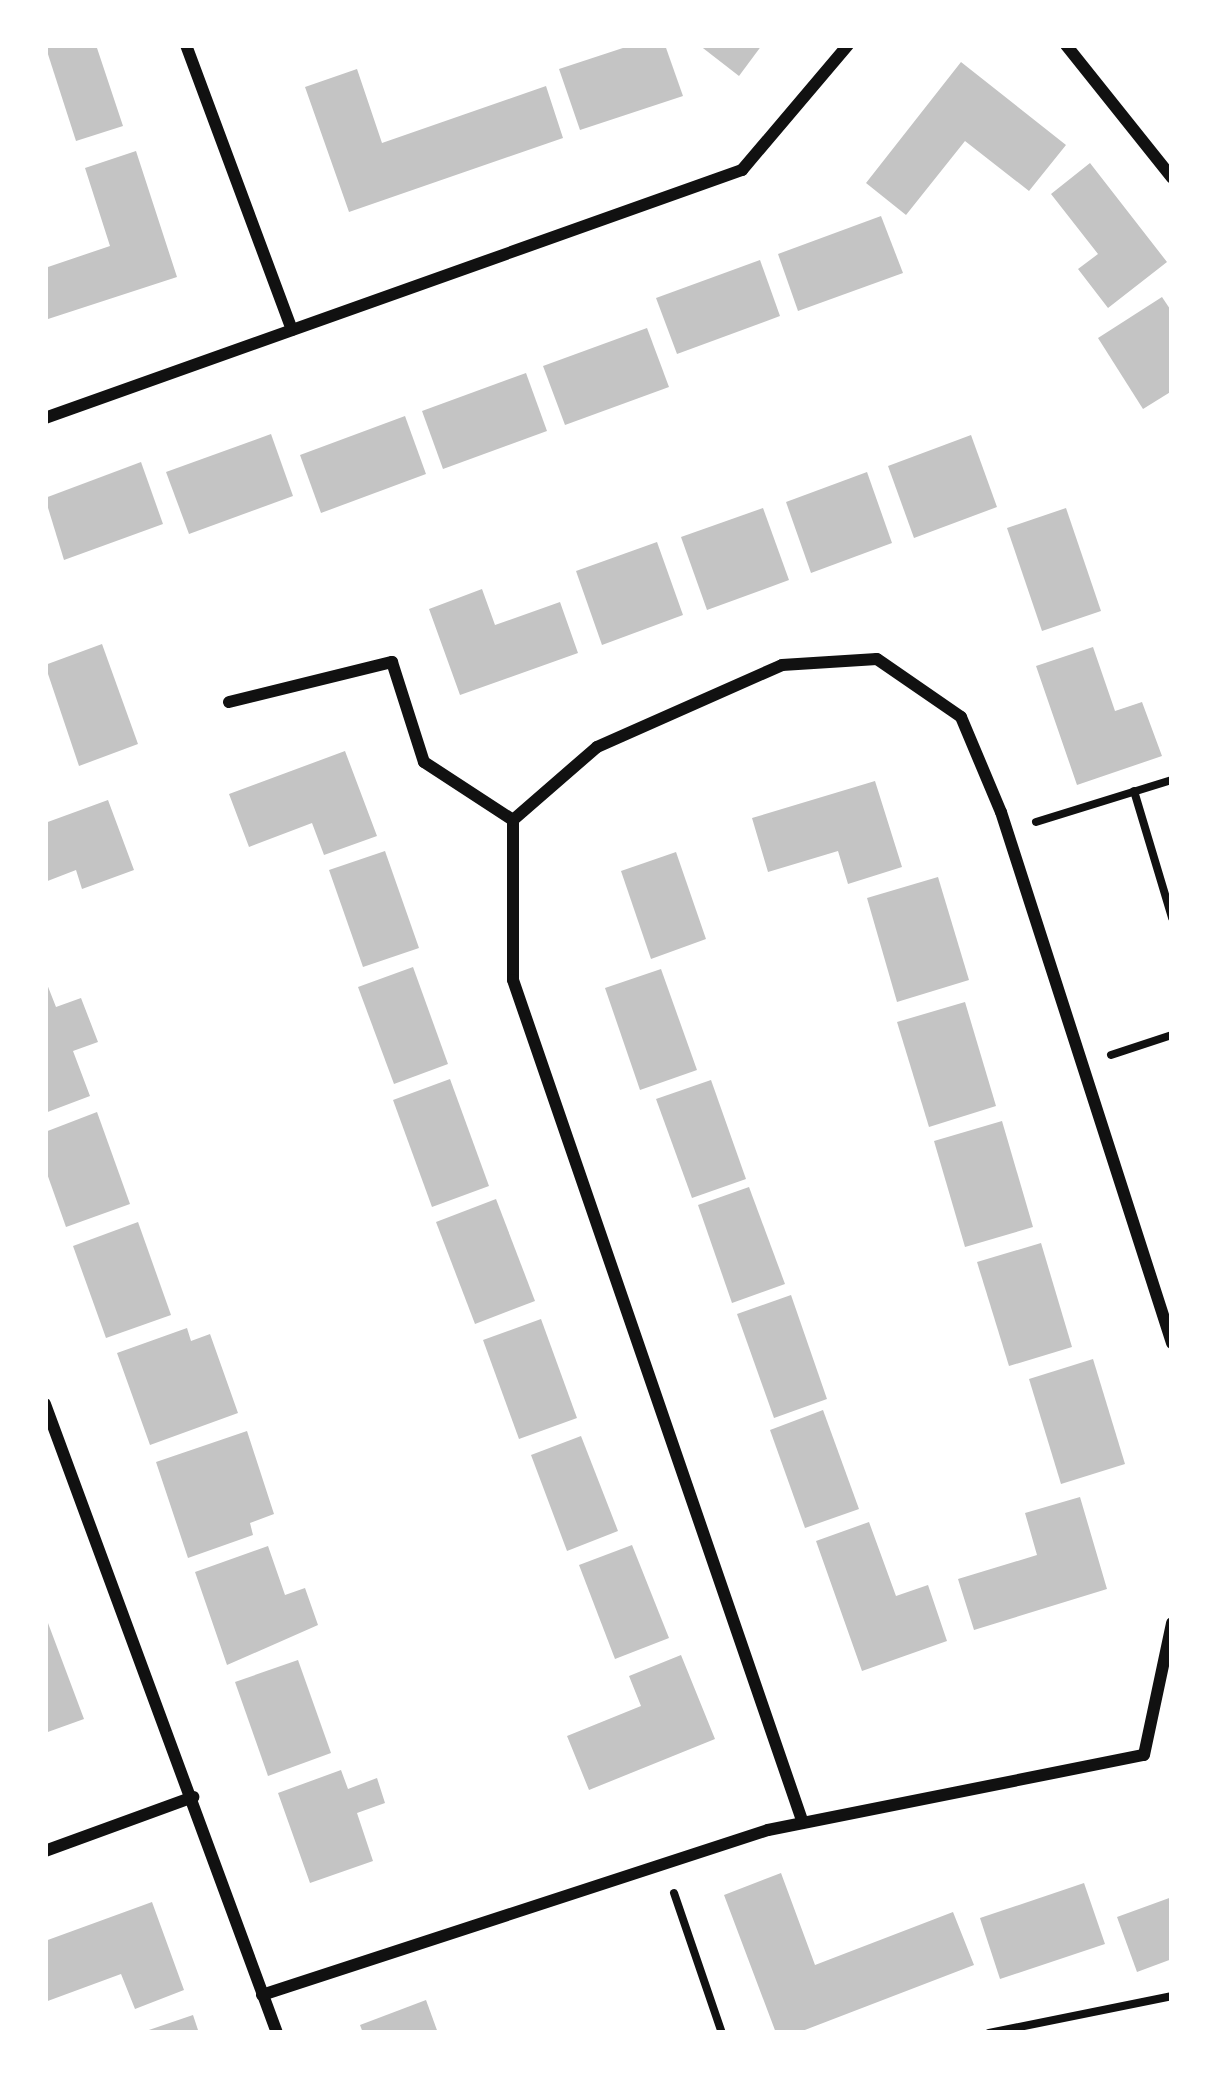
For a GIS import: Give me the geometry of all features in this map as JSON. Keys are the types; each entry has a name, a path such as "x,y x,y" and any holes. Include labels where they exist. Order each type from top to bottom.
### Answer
{"street":[{"path":"186,45 292,330"},
{"path":"45,418 742,170 848,45"},
{"path":"1066,45 1172,178"},
{"path":"513,820 618,737 782,665 877,659 961,717 1007,831 1172,1342"},
{"path":"229,702 392,662 424,762 513,820"},
{"path":"513,820 513,980 803,1822"},
{"path":"45,1404 277,2033"},
{"path":"262,1995 803,1822 1144,1755 1172,1624"},
{"path":"45,1851 193,1797"}],"path":[{"path":"1007,831 1172,780"},
{"path":"1134,791 1172,918"},
{"path":"1082,1065 1172,1035"},
{"path":"664,1864 722,2033"},
{"path":"989,2033 1172,1996"}],"building":[{"path":"45,45 96,45 123,126 76,141"},
{"path":"632,45 665,45 683,96 580,130 559,69"},
{"path":"699,45 762,45 739,76"},
{"path":"961,62 1066,145 1029,191 965,141 906,215 866,183"},
{"path":"357,69 382,143 546,86 563,138 349,212 305,87"},
{"path":"136,151 177,277 45,320 45,268 110,246 85,168"},
{"path":"1090,163 1167,262 1108,308 1078,269 1098,254 1051,194"},
{"path":"881,216 903,273 798,311 778,254"},
{"path":"760,260 780,316 677,354 656,298"},
{"path":"1162,297 1172,312 1172,391 1143,409 1098,338"},
{"path":"647,328 669,387 565,425 543,366"},
{"path":"526,373 547,431 443,469 422,411"},
{"path":"405,416 426,474 321,513 300,455"},
{"path":"271,434 293,496 189,534 166,472"},
{"path":"971,435 997,507 914,538 888,466"},
{"path":"141,462 163,524 64,560 45,498"},
{"path":"867,472 892,543 811,573 786,502"},
{"path":"763,508 789,580 707,610 681,537"},
{"path":"1066,508 1101,611 1042,631 1007,528"},
{"path":"657,542 683,615 602,645 576,571"},
{"path":"482,589 495,625 560,602 578,653 460,695 429,609"},
{"path":"102,644 138,744 79,766 45,665"},
{"path":"1093,647 1115,711 1142,702 1162,756 1077,785 1036,666"},
{"path":"345,751 377,836 324,855 312,823 249,847 229,794"},
{"path":"875,781 902,867 848,884 838,851 768,872 752,818"},
{"path":"108,800 134,870 82,889 76,870 45,882 45,823"},
{"path":"385,851 419,948 363,967 329,870"},
{"path":"676,852 706,939 651,959 621,871"},
{"path":"938,877 969,980 897,1002 867,898"},
{"path":"413,967 448,1064 394,1084 358,987"},
{"path":"661,969 697,1070 640,1090 605,988"},
{"path":"45,979 56,1007 81,998 98,1042 73,1051 90,1096 45,1113"},
{"path":"965,1002 996,1106 929,1127 897,1022"},
{"path":"450,1079 489,1186 432,1207 393,1100"},
{"path":"711,1080 746,1179 692,1198 656,1099"},
{"path":"97,1112 130,1204 66,1227 45,1168 45,1132"},
{"path":"1002,1121 1033,1227 965,1247 934,1141"},
{"path":"749,1187 785,1284 732,1303 698,1205"},
{"path":"496,1199 535,1301 475,1324 436,1222"},
{"path":"138,1222 171,1315 106,1338 73,1246"},
{"path":"1041,1243 1072,1347 1009,1366 977,1262"},
{"path":"791,1295 827,1399 774,1418 737,1314"},
{"path":"541,1319 577,1418 519,1439 483,1340"},
{"path":"187,1328 191,1341 210,1334 238,1413 150,1445 117,1353"},
{"path":"1093,1359 1125,1464 1061,1484 1029,1379"},
{"path":"823,1410 859,1509 805,1528 770,1430"},
{"path":"247,1431 274,1514 250,1523 253,1535 188,1558 156,1462"},
{"path":"581,1436 618,1531 567,1551 531,1455"},
{"path":"1080,1497 1107,1589 974,1630 958,1579 1037,1555 1025,1513"},
{"path":"869,1522 896,1596 928,1585 947,1641 862,1671 816,1541"},
{"path":"632,1545 669,1638 615,1659 579,1565"},
{"path":"268,1546 285,1595 305,1588 318,1625 227,1665 195,1572"},
{"path":"45,1615 84,1719 45,1733"},
{"path":"681,1655 715,1739 589,1790 567,1736 641,1706 629,1676"},
{"path":"298,1660 331,1753 268,1776 235,1682"},
{"path":"341,1770 348,1789 377,1778 385,1803 357,1813 373,1861 310,1883 278,1793"},
{"path":"781,1873 815,1965 953,1912 974,1965 797,2033 776,2033 724,1895"},
{"path":"1084,1883 1105,1944 1000,1979 980,1918"},
{"path":"1172,1897 1172,1959 1137,1972 1117,1917"},
{"path":"152,1902 184,1990 135,2009 121,1974 45,2002 45,1941"},
{"path":"426,2000 438,2033 363,2033 360,2025"},
{"path":"193,2015 199,2033 143,2033 143,2032"}]}
